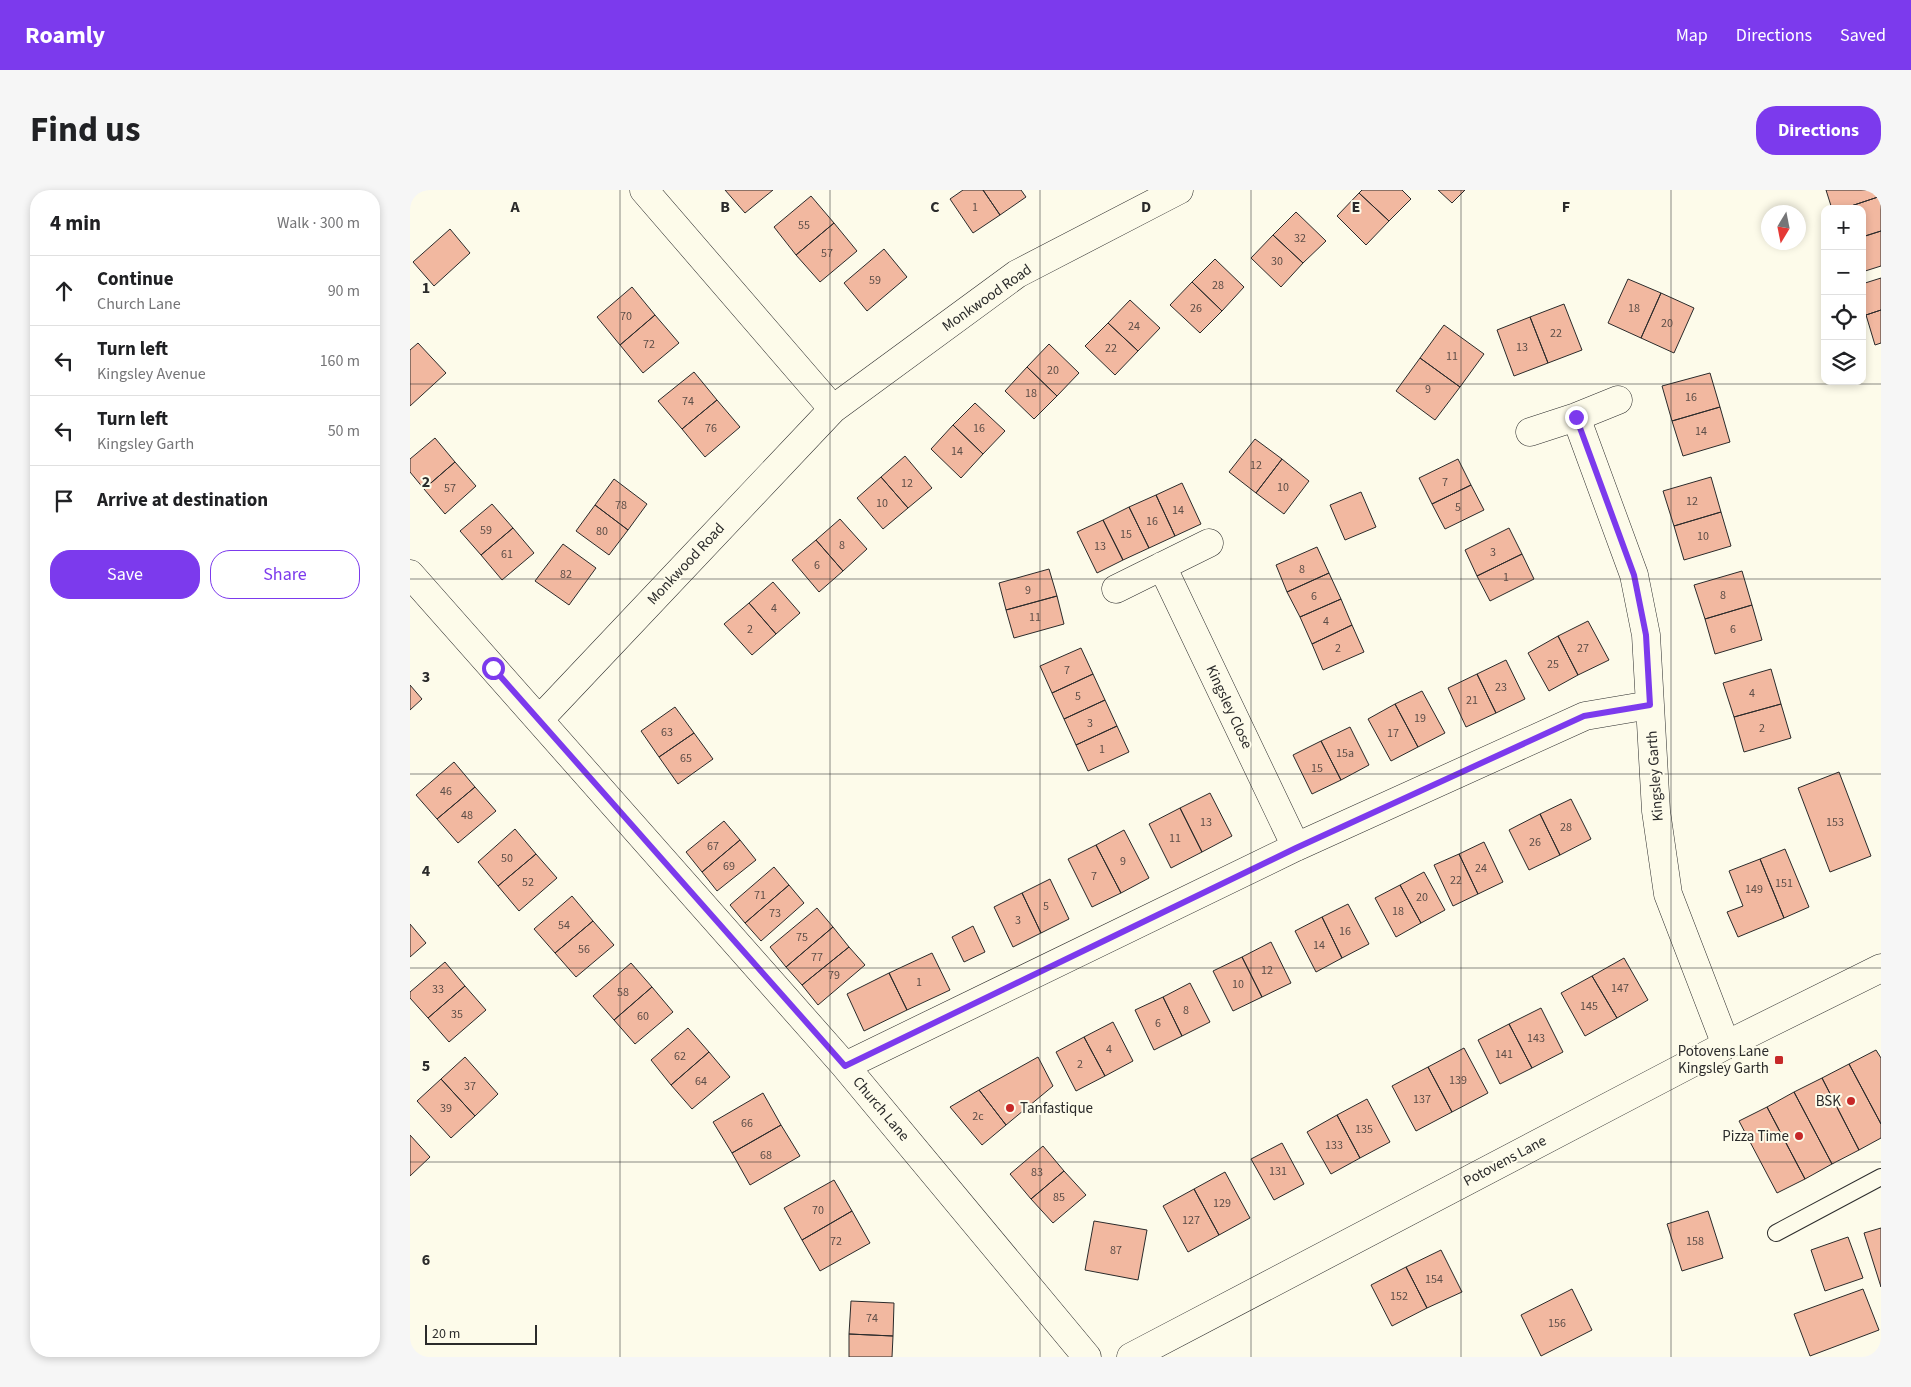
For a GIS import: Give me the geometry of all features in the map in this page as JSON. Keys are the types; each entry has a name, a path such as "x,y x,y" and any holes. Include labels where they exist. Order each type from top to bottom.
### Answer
{"street":[{"path":"644,190 833,409"},
{"name":"Monkwood Road","path":"539,720 833,409 1017,274 1180,190"},
{"path":"1530,432 1576,417 1618,400"},
{"name":"Kingsley Garth","path":"1576,417 1634,575 1646,635 1656,811 1668,894 1726,1045"},
{"path":"1116,589 1209,543"},
{"name":"Kingsley Close","path":"1162,566 1296,848"},
{"name":"Church Lane","path":"410,574 845,1066 1088,1357"},
{"path":"845,1066 1296,848 1584,716 1650,705"},
{"name":"Potovens Lane","path":"1131,1357 1726,1045 1881,968"}],"lane":[{"path":"1776,1233 1881,1177"}],"building":[{"path":"725,190 773,190 745,213"},
{"path":"963,190 983,190 1000,215 973,233 950,199"},
{"path":"983,190 1021,190 1026,197 1000,215"},
{"path":"1362,190 1402,190 1411,199 1389,221 1359,193"},
{"path":"1438,190 1465,190 1452,203"},
{"path":"1826,190 1881,190 1881,196 1854,205 1831,205"},
{"path":"1359,193 1389,221 1366,245 1337,216"},
{"path":"811,196 834,223 796,255 774,227"},
{"path":"1881,196 1881,231 1866,236 1866,205 1854,205"},
{"path":"1296,212 1326,241 1303,263 1273,235"},
{"path":"834,223 857,251 820,282 796,255"},
{"path":"450,229 470,253 434,286 413,262"},
{"path":"1881,231 1881,266 1866,271 1866,250 1866,236"},
{"path":"1273,235 1303,263 1281,287 1251,258"},
{"path":"884,249 907,277 867,311 844,283"},
{"path":"1215,259 1244,287 1222,311 1192,282"},
{"path":"1881,278 1881,310 1866,315 1866,295 1866,283"},
{"path":"1628,279 1661,293 1641,338 1608,323"},
{"path":"1192,282 1222,311 1200,333 1170,305"},
{"path":"632,287 655,315 620,345 597,317"},
{"path":"1661,293 1694,308 1674,353 1641,338"},
{"path":"1130,300 1160,328 1138,351 1108,323"},
{"path":"1564,304 1582,350 1548,363 1530,317"},
{"path":"1881,310 1881,343 1875,345 1866,315"},
{"path":"655,315 679,343 643,373 620,345"},
{"path":"1530,317 1548,363 1514,376 1497,330"},
{"path":"1108,323 1138,351 1115,375 1085,346"},
{"path":"1444,325 1484,354 1460,387 1420,358"},
{"path":"418,343 446,373 410,406 410,350"},
{"path":"1049,344 1079,373 1057,396 1027,367"},
{"path":"1420,358 1460,387 1435,420 1396,391"},
{"path":"1027,367 1057,396 1034,419 1005,391"},
{"path":"694,372 717,400 682,429 658,401"},
{"path":"1710,373 1720,407 1672,421 1662,386"},
{"path":"717,400 740,427 705,457 682,429"},
{"path":"975,403 1005,431 983,454 953,425"},
{"path":"1720,407 1730,442 1683,456 1672,421"},
{"path":"953,425 983,454 961,478 931,449"},
{"path":"435,438 455,462 424,489 410,472 410,459"},
{"path":"1255,439 1282,459 1256,493 1229,472"},
{"path":"905,456 932,488 908,508 881,477"},
{"path":"1282,459 1309,481 1284,514 1256,493"},
{"path":"1458,459 1471,485 1432,504 1419,478"},
{"path":"455,462 476,486 445,514 424,489"},
{"path":"881,477 908,508 883,529 857,498"},
{"path":"1711,477 1721,512 1674,526 1663,491"},
{"path":"614,479 647,504 628,530 595,505"},
{"path":"1182,483 1201,524 1175,536 1156,495"},
{"path":"1471,485 1484,510 1445,529 1432,504"},
{"path":"1361,492 1376,527 1345,540 1330,505"},
{"path":"1156,495 1175,536 1149,548 1129,507"},
{"path":"492,504 513,528 481,555 460,531"},
{"path":"595,505 628,530 609,555 576,531"},
{"path":"1129,507 1149,548 1123,560 1103,520"},
{"path":"1721,512 1731,546 1684,560 1674,526"},
{"path":"840,519 867,549 843,571 816,540"},
{"path":"1103,520 1123,560 1097,573 1077,532"},
{"path":"513,528 534,553 502,580 481,555"},
{"path":"1509,528 1522,554 1477,576 1465,550"},
{"path":"816,540 843,571 819,592 792,560"},
{"path":"563,544 596,568 569,605 535,581"},
{"path":"1317,547 1329,573 1287,592 1276,565"},
{"path":"1522,554 1534,579 1490,601 1477,576"},
{"path":"1049,569 1057,596 1006,610 999,583"},
{"path":"1742,571 1752,605 1705,619 1694,585"},
{"path":"1329,573 1341,599 1300,617 1287,592"},
{"path":"773,582 800,613 776,634 749,603"},
{"path":"1057,596 1064,624 1014,638 1006,610"},
{"path":"1341,599 1352,625 1312,644 1300,617"},
{"path":"749,603 776,634 752,655 724,624"},
{"path":"1752,605 1762,640 1715,654 1705,619"},
{"path":"1588,621 1609,660 1578,675 1558,636"},
{"path":"1352,625 1364,652 1323,670 1312,644"},
{"path":"1558,636 1578,675 1549,691 1528,653"},
{"path":"1081,648 1093,674 1052,693 1040,666"},
{"path":"1506,660 1525,699 1496,713 1477,674"},
{"path":"1771,669 1781,704 1734,717 1723,683"},
{"path":"1093,674 1105,700 1064,719 1052,693"},
{"path":"1477,674 1496,713 1466,727 1448,688"},
{"path":"410,685 422,699 410,710"},
{"path":"1422,691 1445,733 1418,747 1395,704"},
{"path":"1105,700 1117,726 1076,745 1064,719"},
{"path":"1395,704 1418,747 1391,761 1368,719"},
{"path":"1781,704 1791,738 1744,752 1734,717"},
{"path":"675,707 694,733 659,757 641,731"},
{"path":"1117,726 1129,752 1088,771 1076,745"},
{"path":"1350,727 1369,765 1341,780 1321,741"},
{"path":"694,733 713,759 678,784 659,757"},
{"path":"1321,741 1341,780 1312,794 1293,755"},
{"path":"454,762 475,787 437,819 416,795"},
{"path":"1839,772 1871,856 1830,872 1798,788"},
{"path":"475,787 496,811 458,843 437,819"},
{"path":"1210,793 1232,836 1202,852 1180,808"},
{"path":"1571,799 1591,839 1560,855 1540,814"},
{"path":"1180,808 1202,852 1171,868 1149,824"},
{"path":"1540,814 1560,855 1529,870 1509,830"},
{"path":"724,821 740,840 702,872 686,852"},
{"path":"515,829 536,854 498,886 478,862"},
{"path":"1124,830 1149,878 1121,893 1096,845"},
{"path":"740,840 756,860 717,891 702,872"},
{"path":"1484,842 1503,882 1478,894 1459,854"},
{"path":"1096,845 1121,893 1092,907 1068,859"},
{"path":"1785,849 1809,907 1784,918 1760,859"},
{"path":"536,854 557,878 519,911 498,886"},
{"path":"1459,854 1478,894 1453,906 1434,865"},
{"path":"1760,859 1784,918 1738,937 1727,912 1743,906 1729,871"},
{"path":"774,867 789,885 745,923 730,905"},
{"path":"1424,872 1445,910 1421,923 1400,885"},
{"path":"1050,879 1069,919 1041,933 1022,893"},
{"path":"789,885 804,903 761,941 745,923"},
{"path":"1400,885 1421,923 1396,937 1375,898"},
{"path":"1022,893 1041,933 1013,947 994,907"},
{"path":"572,896 593,921 555,953 534,929"},
{"path":"1348,904 1369,944 1342,958 1322,917"},
{"path":"817,908 833,927 786,967 770,947"},
{"path":"1322,917 1342,958 1316,972 1295,931"},
{"path":"593,921 614,945 576,977 555,953"},
{"path":"410,924 426,943 410,957"},
{"path":"973,926 985,952 964,962 952,937"},
{"path":"833,927 849,947 802,985 786,967"},
{"path":"1271,942 1291,983 1262,997 1242,957"},
{"path":"849,947 865,965 818,1005 802,985"},
{"path":"932,953 950,990 907,1010 889,973"},
{"path":"1242,957 1262,997 1233,1011 1213,971"},
{"path":"1624,958 1648,1000 1617,1018 1592,976"},
{"path":"445,962 465,986 428,1018 410,998 410,992"},
{"path":"631,963 652,987 614,1020 593,996"},
{"path":"889,973 907,1010 864,1031 847,994"},
{"path":"1592,976 1617,1018 1585,1036 1561,993"},
{"path":"1190,983 1210,1022 1182,1036 1163,997"},
{"path":"465,986 486,1010 449,1042 428,1018"},
{"path":"652,987 673,1012 635,1044 614,1020"},
{"path":"1163,997 1182,1036 1154,1050 1135,1010"},
{"path":"1541,1008 1563,1052 1532,1068 1509,1024"},
{"path":"1113,1022 1133,1061 1105,1076 1084,1037"},
{"path":"1509,1024 1532,1068 1500,1084 1478,1040"},
{"path":"688,1028 709,1052 671,1085 651,1060"},
{"path":"1084,1037 1105,1076 1076,1091 1056,1052"},
{"path":"1464,1048 1488,1093 1452,1112 1428,1067"},
{"path":"1876,1050 1881,1058 1881,1124 1849,1064"},
{"path":"709,1052 730,1077 692,1109 671,1085"},
{"path":"465,1057 498,1094 475,1116 441,1079"},
{"name":"Tanfastique","path":"1038,1057 1053,1086 1006,1125 979,1090"},
{"name":"BSK","path":"1849,1064 1881,1124 1881,1138 1859,1150 1822,1078"},
{"path":"1428,1067 1452,1112 1416,1131 1392,1086"},
{"path":"1822,1078 1859,1150 1832,1164 1794,1092"},
{"path":"441,1079 475,1116 451,1138 417,1101"},
{"path":"979,1090 1006,1125 982,1145 950,1107"},
{"name":"Pizza Time","path":"1794,1092 1832,1164 1805,1179 1767,1107"},
{"path":"763,1093 781,1125 732,1153 713,1122"},
{"path":"1367,1099 1390,1142 1360,1158 1337,1115"},
{"path":"1767,1107 1805,1179 1777,1193 1739,1121"},
{"path":"1337,1115 1360,1158 1331,1174 1307,1132"},
{"path":"781,1125 800,1156 750,1185 732,1153"},
{"path":"410,1135 430,1157 410,1176"},
{"path":"1282,1143 1304,1184 1274,1200 1251,1159"},
{"path":"1043,1146 1064,1171 1031,1199 1010,1174"},
{"path":"1064,1171 1086,1195 1053,1223 1031,1199"},
{"path":"1225,1172 1250,1218 1219,1235 1194,1189"},
{"path":"834,1180 852,1211 802,1240 784,1208"},
{"path":"1194,1189 1219,1235 1188,1252 1163,1206"},
{"path":"852,1211 870,1243 820,1271 802,1240"},
{"path":"1708,1211 1723,1258 1682,1271 1667,1224"},
{"path":"1094,1221 1147,1230 1138,1280 1085,1270"},
{"path":"1881,1228 1881,1287 1864,1233"},
{"path":"1848,1237 1863,1278 1825,1291 1811,1250"},
{"path":"1441,1250 1462,1292 1427,1308 1406,1267"},
{"path":"1406,1267 1427,1308 1392,1326 1371,1285"},
{"path":"1572,1289 1592,1330 1541,1356 1521,1315"},
{"path":"1863,1289 1879,1330 1810,1356 1794,1314"},
{"path":"851,1301 894,1303 893,1336 849,1334"},
{"path":"849,1334 893,1336 892,1357 849,1357"}],"place":[{"name":"Potovens Lane Kingsley Garth","path":"1779,1060"},
{"name":"BSK","path":"1851,1101"},
{"name":"Tanfastique","path":"1010,1108"},
{"name":"Pizza Time","path":"1799,1136"}],"route":[{"path":"493,668 845,1066 1296,848 1584,716 1650,705 1646,635 1634,575 1576,417"}]}
